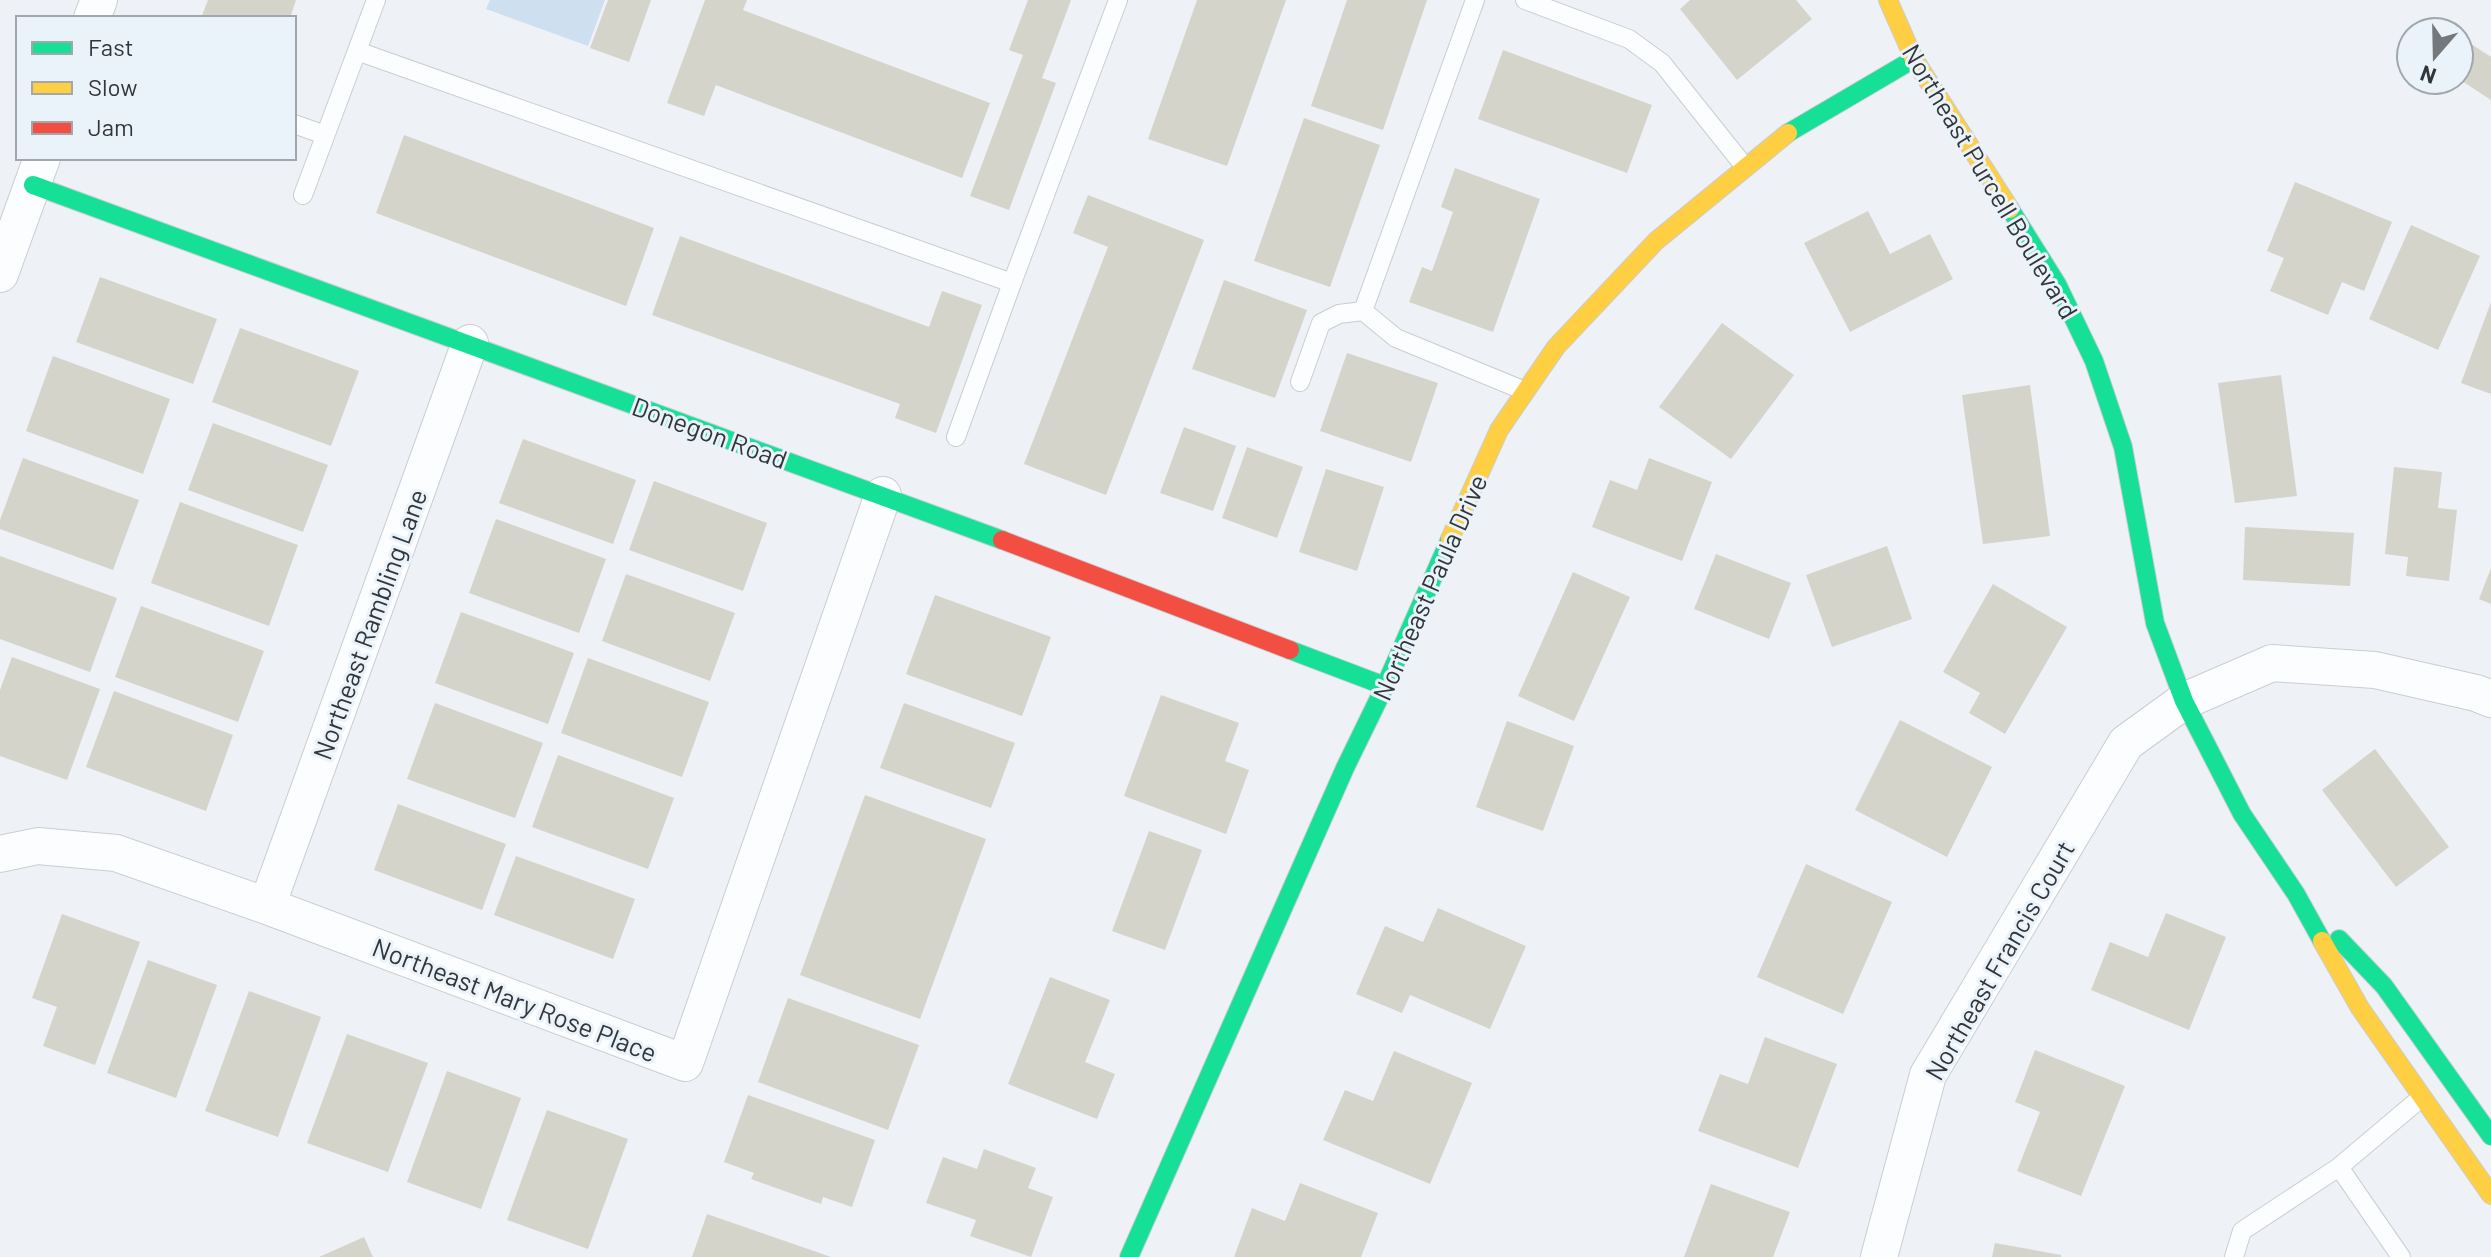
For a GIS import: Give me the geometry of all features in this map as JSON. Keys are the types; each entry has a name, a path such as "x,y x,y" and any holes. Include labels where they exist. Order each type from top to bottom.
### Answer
{"street":[{"name":"Northeast Purcell Boulevard","path":"1888,0 1914,59 2057,284 2094,361 2123,447 2155,623 2184,701 2242,814 2296,894 2360,1008 2491,1195"},
{"name":"Northeast Paula Drive","path":"1129,1257 1345,768 1385,686 1499,430 1556,347 1656,241 1786,134 1914,59"},
{"path":"0,274 37,171"},
{"name":"Donegon Road","path":"37,171 470,343 883,495 1385,686"},
{"name":"Northeast Rambling Lane","path":"267,906 470,343"},
{"name":"Northeast Mary Rose Place","path":"0,854 38,846 116,853 267,906 685,1063 883,495"},
{"name":"Northeast Francis Court","path":"1879,1257 1928,1075 2126,743 2184,701 2272,663 2375,670 2491,699"},
{"name":"Northeast Purcell Boulevard","path":"2296,894 2384,986 2491,1136"}],"lane":[{"path":"303,195 376,0"},
{"path":"956,437 1118,0"},
{"path":"1363,311 1475,0"},
{"path":"1525,0 1629,39 1662,63 1745,167"},
{"path":"357,51 1012,283"},
{"path":"296,125 325,135"},
{"path":"1300,382 1321,323 1339,314 1363,311 1396,338 1525,391"},
{"path":"2234,1257 2242,1231 2339,1167 2422,1097"},
{"path":"2339,1167 2401,1257"}],"shaded area":[{"path":"490,0 605,0 588,46 486,9"}],"building":[{"path":"208,0 296,0 291,16 202,16"},
{"path":"608,0 651,0 629,62 590,48"},
{"path":"705,0 747,0 743,10 990,103 962,178 716,85 704,116 667,103"},
{"path":"1028,0 1071,0 1042,78 1056,83 1009,210 970,196 1023,55 1009,50"},
{"path":"1197,0 1286,0 1227,166 1148,139"},
{"path":"1347,0 1427,0 1383,130 1311,106"},
{"path":"1690,0 1796,0 1812,19 1737,80 1680,9"},
{"path":"2475,46 2491,57 2491,100 2475,90"},
{"path":"1503,50 1652,105 1627,173 1478,119"},
{"path":"1304,118 1380,145 1330,287 1254,261"},
{"path":"404,135 654,228 626,306 376,213"},
{"path":"1455,168 1540,199 1493,332 1409,302 1422,267 1432,271 1453,212 1441,207"},
{"path":"2295,182 2392,222 2364,291 2342,282 2328,315 2270,291 2284,258 2267,251"},
{"path":"1088,195 1204,240 1106,495 1024,464 1108,247 1073,233"},
{"path":"1868,211 1890,254 1930,234 1953,279 1850,332 1804,243"},
{"path":"2411,225 2480,256 2438,350 2369,319"},
{"path":"680,236 929,327 942,291 982,305 936,433 895,418 900,404 652,315"},
{"path":"100,277 217,319 193,384 76,342"},
{"path":"1224,280 1307,310 1275,398 1192,369"},
{"path":"2491,302 2491,394 2461,383"},
{"path":"1722,323 1794,375 1731,459 1659,407"},
{"path":"240,328 359,371 331,446 212,402"},
{"path":"1347,353 1438,383 1411,462 1320,431"},
{"path":"53,356 170,399 143,474 26,431"},
{"path":"2281,375 2297,496 2235,503 2218,383"},
{"path":"2030,385 2050,536 1983,544 1962,395"},
{"path":"213,423 328,465 303,532 188,490"},
{"path":"1184,427 1236,446 1213,511 1160,493"},
{"path":"523,439 636,480 613,544 499,503"},
{"path":"1247,447 1303,467 1277,538 1222,518"},
{"path":"23,458 139,500 113,570 0,529 0,520"},
{"path":"1649,458 1712,482 1682,561 1592,527 1610,480 1637,490"},
{"path":"2394,467 2442,472 2438,508 2457,510 2449,581 2406,576 2408,557 2385,554"},
{"path":"1326,469 1384,487 1357,571 1299,552"},
{"path":"654,481 767,523 743,591 629,550"},
{"path":"180,502 298,545 269,626 151,583"},
{"path":"496,519 606,559 579,633 469,593"},
{"path":"2245,527 2354,533 2350,586 2243,580"},
{"path":"1887,546 1912,619 1832,647 1806,575"},
{"path":"1716,554 1791,583 1769,639 1694,609"},
{"path":"0,556 117,598 90,672 0,639"},
{"path":"2491,568 2491,604 2479,599"},
{"path":"1573,572 1630,597 1574,721 1518,696"},
{"path":"626,574 735,613 710,681 602,641"},
{"path":"1993,584 2067,627 2005,734 1969,713 1980,693 1943,672"},
{"path":"935,595 1051,637 1022,716 906,674"},
{"path":"141,606 264,651 238,722 115,677"},
{"path":"461,612 574,653 548,724 435,683"},
{"path":"12,657 100,689 67,780 0,756 0,690"},
{"path":"588,658 709,702 682,777 561,733"},
{"path":"114,691 233,735 206,811 86,767"},
{"path":"1161,695 1239,723 1225,761 1249,770 1226,834 1124,796"},
{"path":"435,703 543,743 515,818 407,779"},
{"path":"904,703 1015,743 991,808 880,768"},
{"path":"1900,720 1992,767 1947,857 1855,810"},
{"path":"1507,721 1574,746 1543,831 1476,807"},
{"path":"2375,749 2449,847 2396,887 2322,790"},
{"path":"558,755 674,798 648,869 532,827"},
{"path":"865,795 986,839 920,1019 800,975"},
{"path":"398,804 506,844 482,910 374,870"},
{"path":"1149,831 1202,850 1165,950 1112,931"},
{"path":"516,856 635,899 613,959 494,915"},
{"path":"1806,864 1892,902 1843,1014 1757,977"},
{"path":"1438,908 1526,946 1490,1029 1410,995 1402,1013 1356,994 1385,926 1423,942"},
{"path":"2166,913 2226,937 2189,1030 2091,990 2110,942 2148,957"},
{"path":"62,914 140,942 95,1065 43,1046 57,1007 32,998"},
{"path":"148,960 217,985 176,1098 107,1073"},
{"path":"1050,977 1110,1000 1085,1062 1115,1074 1097,1119 1008,1084"},
{"path":"249,991 321,1017 278,1137 205,1111"},
{"path":"788,998 919,1045 888,1130 758,1082"},
{"path":"347,1034 428,1063 388,1172 307,1143"},
{"path":"1765,1037 1837,1064 1798,1168 1698,1131 1720,1074 1748,1084"},
{"path":"2035,1050 2125,1086 2081,1196 2017,1171 2040,1112 2015,1102"},
{"path":"1394,1051 1472,1083 1430,1184 1323,1140 1345,1090 1373,1101"},
{"path":"447,1071 521,1098 481,1209 407,1182"},
{"path":"748,1095 875,1140 852,1207 823,1197 821,1204 751,1179 754,1173 724,1162"},
{"path":"547,1110 628,1139 588,1249 507,1220"},
{"path":"984,1149 1036,1168 1028,1188 1053,1197 1031,1257 970,1236 976,1220 926,1203 943,1157 977,1169"},
{"path":"1300,1183 1378,1213 1361,1257 1234,1257 1252,1208 1285,1221"},
{"path":"1711,1184 1790,1212 1773,1257 1684,1257"},
{"path":"707,1214 831,1257 692,1257"},
{"path":"364,1237 373,1257 319,1257"},
{"path":"1995,1243 2061,1255 2061,1257 1992,1257"}],"traffic: fast":[{"path":"1788,133 1914,59"},
{"path":"33,185 1002,540"},
{"path":"2010,209 2057,284 2094,361 2123,447 2155,623 2184,701 2242,814 2296,894 2322,941"},
{"path":"1129,1257 1450,539"},
{"path":"1290,650 1385,686"},
{"path":"2339,939 2384,986 2491,1136"}],"traffic: slow":[{"path":"1888,0 1914,59 2010,209"},
{"path":"1450,539 1499,430 1556,347 1656,241 1788,133"},
{"path":"2322,941 2360,1008 2491,1195"}],"traffic: jam":[{"path":"1002,540 1290,650"}]}
